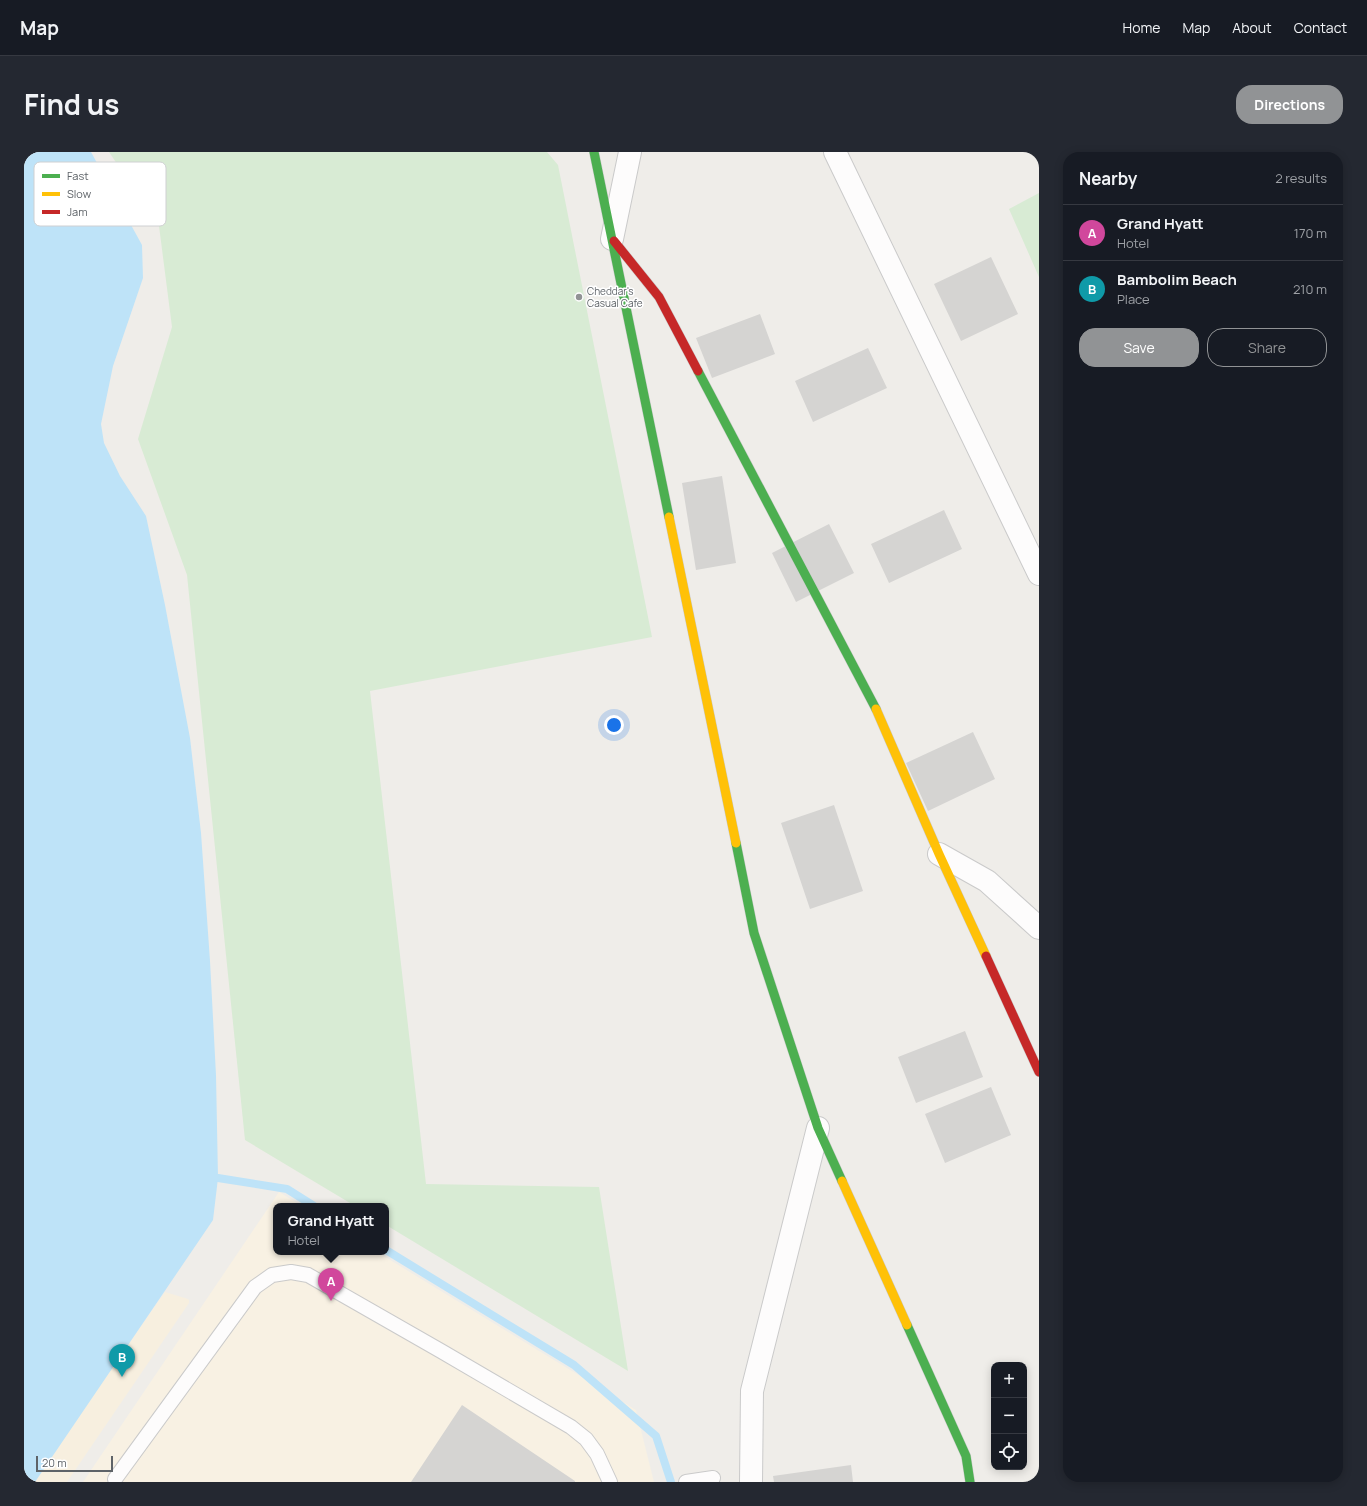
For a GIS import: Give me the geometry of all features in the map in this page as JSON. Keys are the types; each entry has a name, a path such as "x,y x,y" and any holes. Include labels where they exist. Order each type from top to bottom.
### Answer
{"street":[{"path":"594,152 754,933 818,1128 966,1456 970,1482"},
{"path":"612,239 630,152"},
{"path":"835,152 1039,574"},
{"path":"612,239 659,297 881,719 939,854 1039,1072"},
{"path":"939,854 987,881 1039,928"},
{"path":"751,1482 752,1391 818,1128"}],"lane":[{"path":"115,1479 255,1287 272,1275 291,1272 308,1276 441,1351 570,1428 586,1439 597,1454 610,1482"},
{"path":"686,1482 713,1478"}],"shaded area":[{"path":"279,1192 297,1203 273,1203 273,1255 382,1255 636,1410 654,1482 83,1482"}],"green space":[{"path":"109,152 547,152 558,165 652,637 370,691 426,1184 599,1187 628,1371 389,1227 389,1203 350,1203 245,1140 187,575 138,439 172,327 159,226 166,226 166,162 116,162"},
{"path":"1039,193 1039,277 1009,209"}],"sand":[{"path":"165,1292 188,1299 189,1303 67,1482 35,1482 113,1366"}],"water":[{"path":"24,152 91,152 96,162 34,162 34,226 132,226 142,245 143,278 113,366 101,424 104,443 120,476 146,516 165,605 190,738 201,833 210,961 216,1075 218,1178 213,1220 35,1482 24,1482"}],"building":[{"path":"991,257 1018,314 961,341 934,284"},
{"path":"760,314 775,354 712,378 696,338"},
{"path":"868,348 887,388 813,422 795,381"},
{"path":"722,476 736,563 696,570 682,483"},
{"path":"944,510 962,549 889,583 871,544"},
{"path":"829,524 854,573 796,602 772,553"},
{"path":"973,732 995,779 928,811 906,763"},
{"path":"834,805 863,891 810,909 781,823"},
{"path":"965,1031 983,1077 916,1103 898,1057"},
{"path":"991,1087 1011,1135 945,1163 925,1114"},
{"path":"462,1405 575,1481 575,1482 411,1482"},
{"path":"851,1465 853,1482 774,1482 773,1476"},
{"path":"1039,1480 1039,1482 1027,1482 1027,1481"}],"waterway":[{"path":"218,1178 287,1189 309,1203"},
{"path":"389,1252 574,1365 656,1436 671,1482"}],"traffic: fast":[{"path":"594,152 669,517"},
{"path":"698,371 876,709"},
{"path":"736,843 754,933 818,1128 842,1181"},
{"path":"907,1325 966,1456 970,1482"}],"traffic: slow":[{"path":"669,517 736,843"},
{"path":"876,709 939,854 986,956"},
{"path":"842,1181 907,1325"}],"traffic: jam":[{"path":"614,241 659,297 698,371"},
{"path":"986,956 1039,1072"}],"place":[{"name":"Cheddar's Casual Cafe","path":"579,297"},
{"name":"Grand Hyatt","path":"331,1301"},
{"name":"Bambolim Beach","path":"122,1377"}]}
